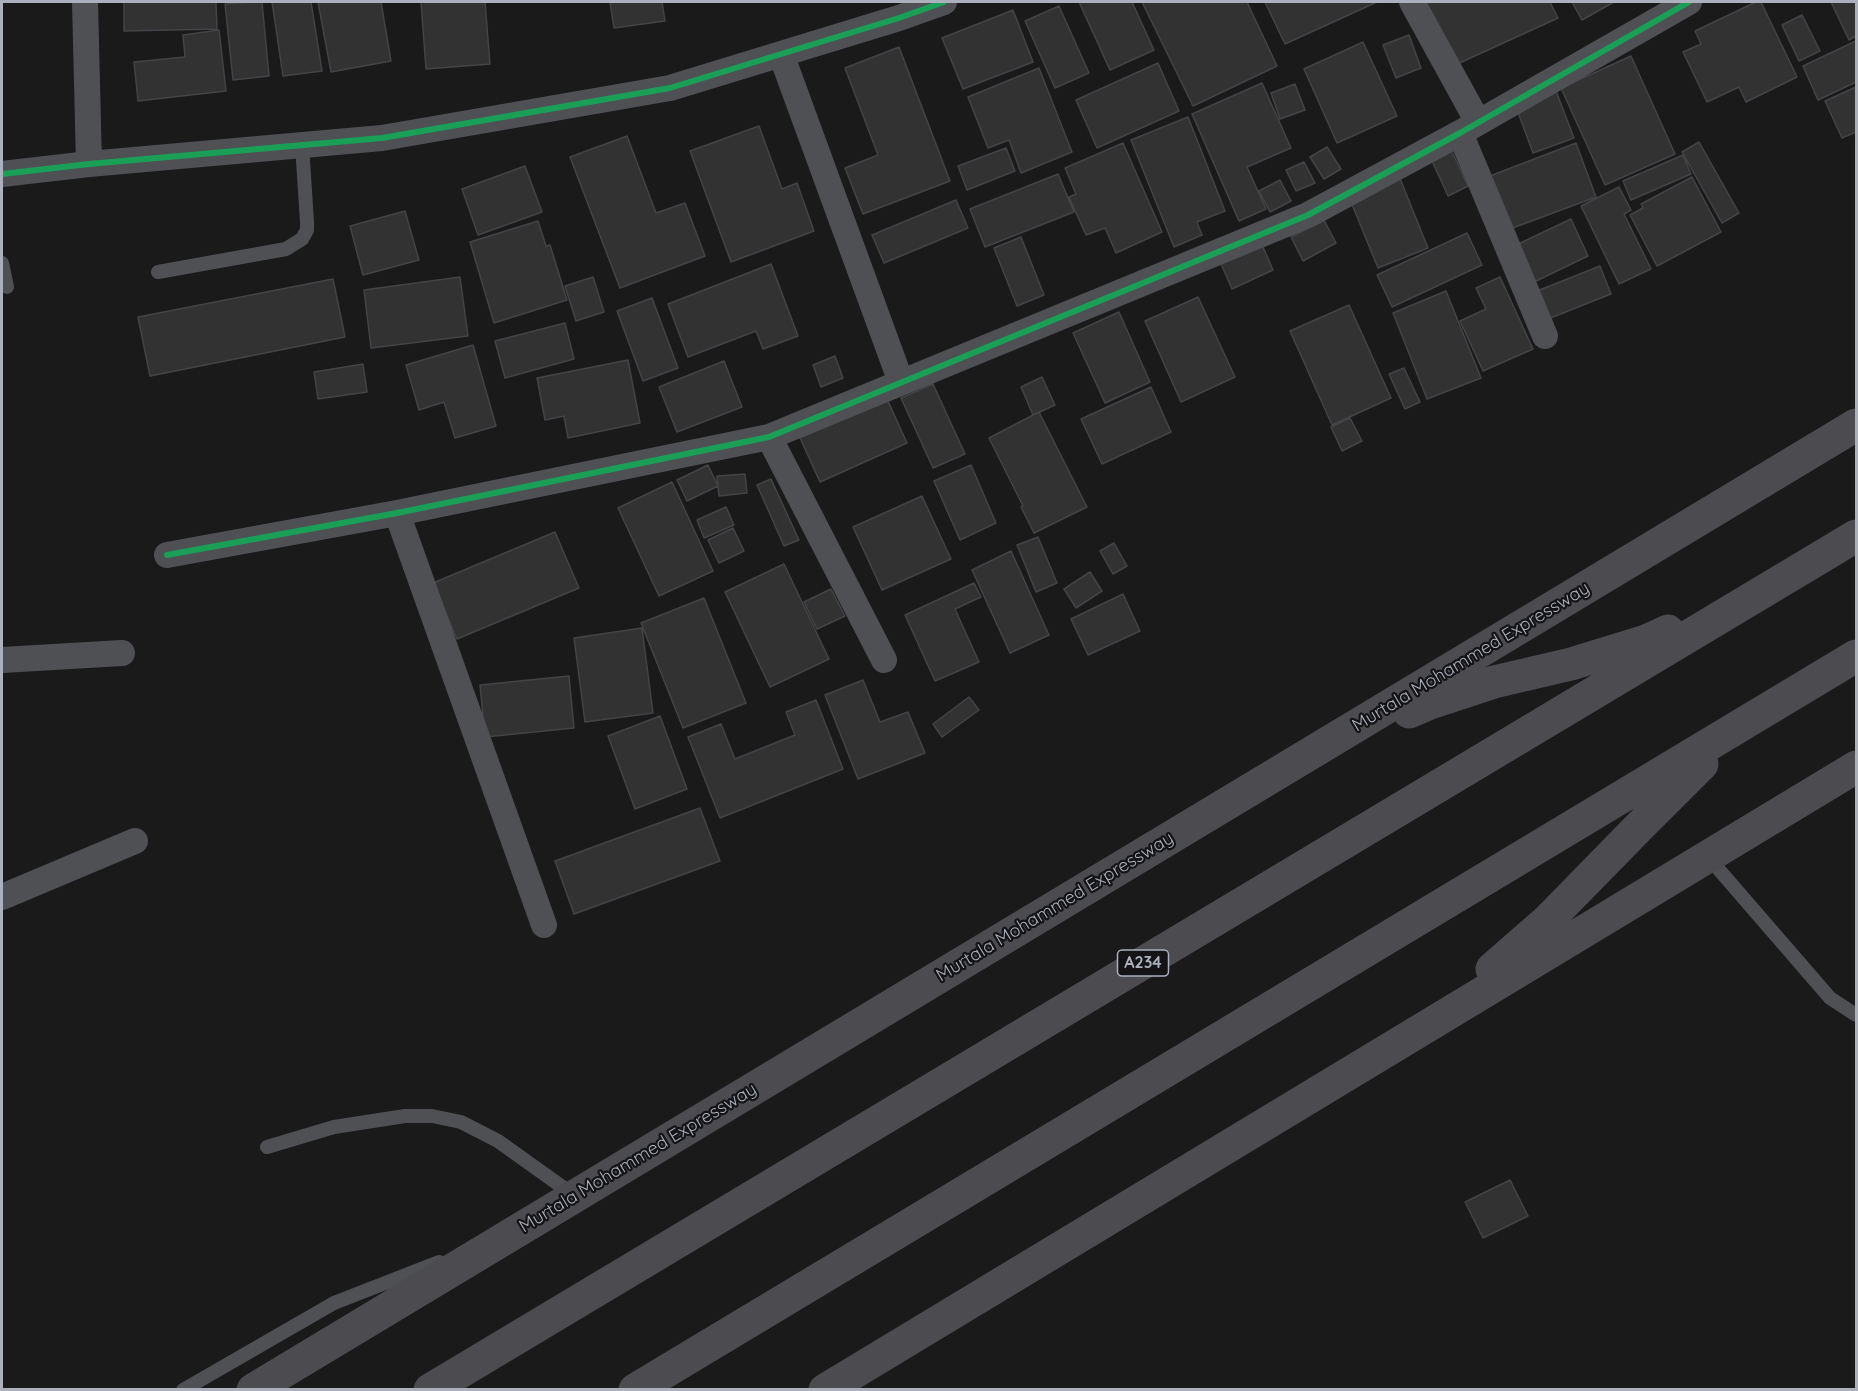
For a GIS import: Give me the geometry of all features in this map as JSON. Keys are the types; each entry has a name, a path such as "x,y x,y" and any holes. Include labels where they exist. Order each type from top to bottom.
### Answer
{"highway":[{"name":"Murtala Mohammed Expressway","path":"253,1389 1857,425"},
{"name":"A234","path":"430,1389 1857,536"},
{"path":"1304,757 1430,703 1494,682 1571,664 1646,641 1767,590"},
{"path":"635,1389 1857,656"},
{"path":"1425,1027 1547,921 1666,799 1747,722"},
{"path":"825,1389 1857,767"}],"street":[{"path":"85,2 89,164"},
{"path":"2,174 382,138 670,88 944,2"},
{"path":"1412,2 1469,128 1545,336"},
{"path":"167,555 397,513 769,437 1308,215 1469,128 1689,2"},
{"path":"781,54 901,382"},
{"path":"769,437 884,660"},
{"path":"397,513 544,925"},
{"path":"2,660 122,653"},
{"path":"2,897 135,841"}],"lane":[{"path":"158,272 286,249 302,239 307,230 307,222 302,146"},
{"path":"2,263 7,286"},
{"path":"1707,857 1830,998 1857,1015"},
{"path":"267,1147 334,1127 405,1116 432,1116 461,1122 498,1141 575,1196"},
{"path":"183,1389 334,1303 514,1233"}],"building":[{"path":"124,2 216,2 217,29 124,31"},
{"path":"262,2 269,76 233,80 225,4"},
{"path":"272,2 311,2 322,71 283,76"},
{"path":"318,2 381,2 391,61 331,72"},
{"path":"421,2 485,2 490,64 426,69"},
{"path":"610,2 662,2 665,21 614,28"},
{"path":"1079,2 1132,2 1154,50 1110,70"},
{"path":"1142,2 1247,2 1277,66 1193,106"},
{"path":"1265,2 1377,2 1285,44"},
{"path":"1424,2 1550,2 1558,18 1453,66"},
{"path":"1572,2 1614,2 1582,20"},
{"path":"1756,2 1761,2 1797,77 1746,102 1739,87 1707,102 1683,52 1701,44 1695,31"},
{"path":"1831,2 1856,2 1856,36 1849,40"},
{"path":"1059,6 1089,73 1055,88 1025,21"},
{"path":"1013,10 1033,62 963,89 942,38"},
{"path":"1802,15 1820,51 1799,61 1782,25"},
{"path":"219,30 226,91 138,101 134,62 185,57 183,35"},
{"path":"1409,35 1421,68 1396,78 1383,45"},
{"path":"1856,41 1856,82 1818,100 1803,66"},
{"path":"1363,42 1397,116 1337,143 1304,69"},
{"path":"899,47 950,181 863,214 845,168 878,155 845,68"},
{"path":"1631,56 1675,154 1605,185 1561,88"},
{"path":"1158,63 1179,111 1097,148 1076,100"},
{"path":"1039,68 1072,152 1021,173 1009,140 988,148 968,97"},
{"path":"1262,83 1291,148 1247,167 1266,209 1239,221 1192,114"},
{"path":"1295,84 1305,110 1280,119 1271,93"},
{"path":"1856,87 1856,132 1842,138 1825,101"},
{"path":"1556,91 1574,138 1533,153 1516,107"},
{"path":"1188,117 1225,211 1197,222 1202,235 1174,247 1131,140"},
{"path":"759,126 782,189 797,183 814,231 731,262 690,151"},
{"path":"627,136 656,213 685,203 705,256 620,288 570,157"},
{"path":"1699,142 1739,213 1722,223 1682,152"},
{"path":"1123,143 1162,232 1116,253 1105,228 1086,235 1069,197 1076,194 1065,168"},
{"path":"1448,143 1468,186 1448,196 1428,152"},
{"path":"1576,143 1596,197 1510,229 1490,176"},
{"path":"1327,147 1341,169 1324,179 1310,157"},
{"path":"1006,148 1015,171 967,190 958,166"},
{"path":"1683,155 1691,174 1631,200 1623,181"},
{"path":"1304,162 1315,183 1296,191 1286,170"},
{"path":"525,166 542,212 478,235 462,189"},
{"path":"1058,174 1074,212 985,247 970,209"},
{"path":"1399,176 1428,248 1378,268 1349,197"},
{"path":"1692,177 1721,232 1657,266 1630,215 1643,208 1641,204"},
{"path":"1280,180 1291,201 1270,212 1259,191"},
{"path":"1619,187 1631,210 1624,214 1651,269 1619,284 1581,206"},
{"path":"956,200 968,228 884,263 872,235"},
{"path":"405,211 419,260 363,275 350,226"},
{"path":"1571,219 1588,256 1532,283 1514,246"},
{"path":"1324,220 1336,243 1303,261 1291,237"},
{"path":"538,221 546,246 550,245 567,300 494,323 470,242"},
{"path":"1467,233 1482,265 1392,307 1377,275"},
{"path":"1021,237 1044,295 1017,306 994,248"},
{"path":"1259,238 1273,270 1232,289 1218,257"},
{"path":"771,264 798,336 763,349 756,331 688,357 668,304"},
{"path":"1600,266 1611,294 1543,321 1532,293"},
{"path":"460,277 468,336 371,348 364,290"},
{"path":"593,277 604,312 576,321 565,286"},
{"path":"1500,277 1533,349 1483,371 1460,321 1486,309 1476,288"},
{"path":"333,279 345,337 150,376 138,317"},
{"path":"1446,291 1481,378 1427,399 1393,313"},
{"path":"1198,297 1235,377 1181,402 1145,321"},
{"path":"652,298 678,368 643,381 617,311"},
{"path":"1349,305 1391,398 1332,425 1290,331"},
{"path":"1119,312 1150,382 1105,403 1073,333"},
{"path":"565,323 574,359 505,378 495,341"},
{"path":"473,345 496,426 455,438 444,402 419,410 406,365"},
{"path":"835,356 843,378 821,387 813,365"},
{"path":"628,360 640,423 568,438 564,416 545,420 537,378"},
{"path":"724,361 742,407 677,432 659,387"},
{"path":"363,364 367,392 318,399 314,372"},
{"path":"1404,368 1420,402 1405,409 1389,374"},
{"path":"1042,377 1055,405 1033,415 1021,387"},
{"path":"933,384 965,454 933,468 901,398"},
{"path":"1151,387 1171,432 1102,464 1081,419"},
{"path":"887,399 907,443 820,482 800,438"},
{"path":"1039,412 1087,507 1034,533 989,438"},
{"path":"1350,418 1362,441 1342,451 1331,427"},
{"path":"708,465 718,486 687,501 677,480"},
{"path":"971,465 996,523 960,540 934,481"},
{"path":"745,474 747,493 719,496 717,476"},
{"path":"771,479 799,540 784,546 757,485"},
{"path":"672,482 713,571 659,596 618,508"},
{"path":"922,496 951,559 882,590 853,527"},
{"path":"726,507 734,525 704,538 697,520"},
{"path":"733,528 744,551 719,563 708,540"},
{"path":"555,532 579,588 457,639 433,583"},
{"path":"1038,537 1057,583 1036,592 1017,545"},
{"path":"1114,543 1127,566 1113,574 1100,551"},
{"path":"1011,551 1049,635 1010,653 972,570"},
{"path":"784,564 829,659 770,687 725,592"},
{"path":"1090,572 1102,591 1076,608 1064,589"},
{"path":"974,583 981,597 955,609 979,662 935,681 905,615"},
{"path":"831,589 845,616 817,629 804,602"},
{"path":"1123,594 1140,631 1088,655 1071,619"},
{"path":"704,598 746,703 683,728 641,623"},
{"path":"642,628 653,713 585,722 574,638"},
{"path":"569,676 574,728 485,737 480,685"},
{"path":"863,680 880,722 908,712 925,753 858,779 825,695"},
{"path":"969,697 979,710 942,737 933,724"},
{"path":"816,700 843,769 720,818 688,737 721,724 735,759 795,735 786,712"},
{"path":"660,716 687,789 635,809 608,736"},
{"path":"700,808 720,861 574,914 555,861"},
{"path":"1510,1180 1528,1216 1483,1238 1465,1202"}],"cycle path":[{"path":"2,174 382,138 670,88 944,2"},
{"path":"167,555 397,513 769,437 1308,215 1460,133 1689,2"}]}
